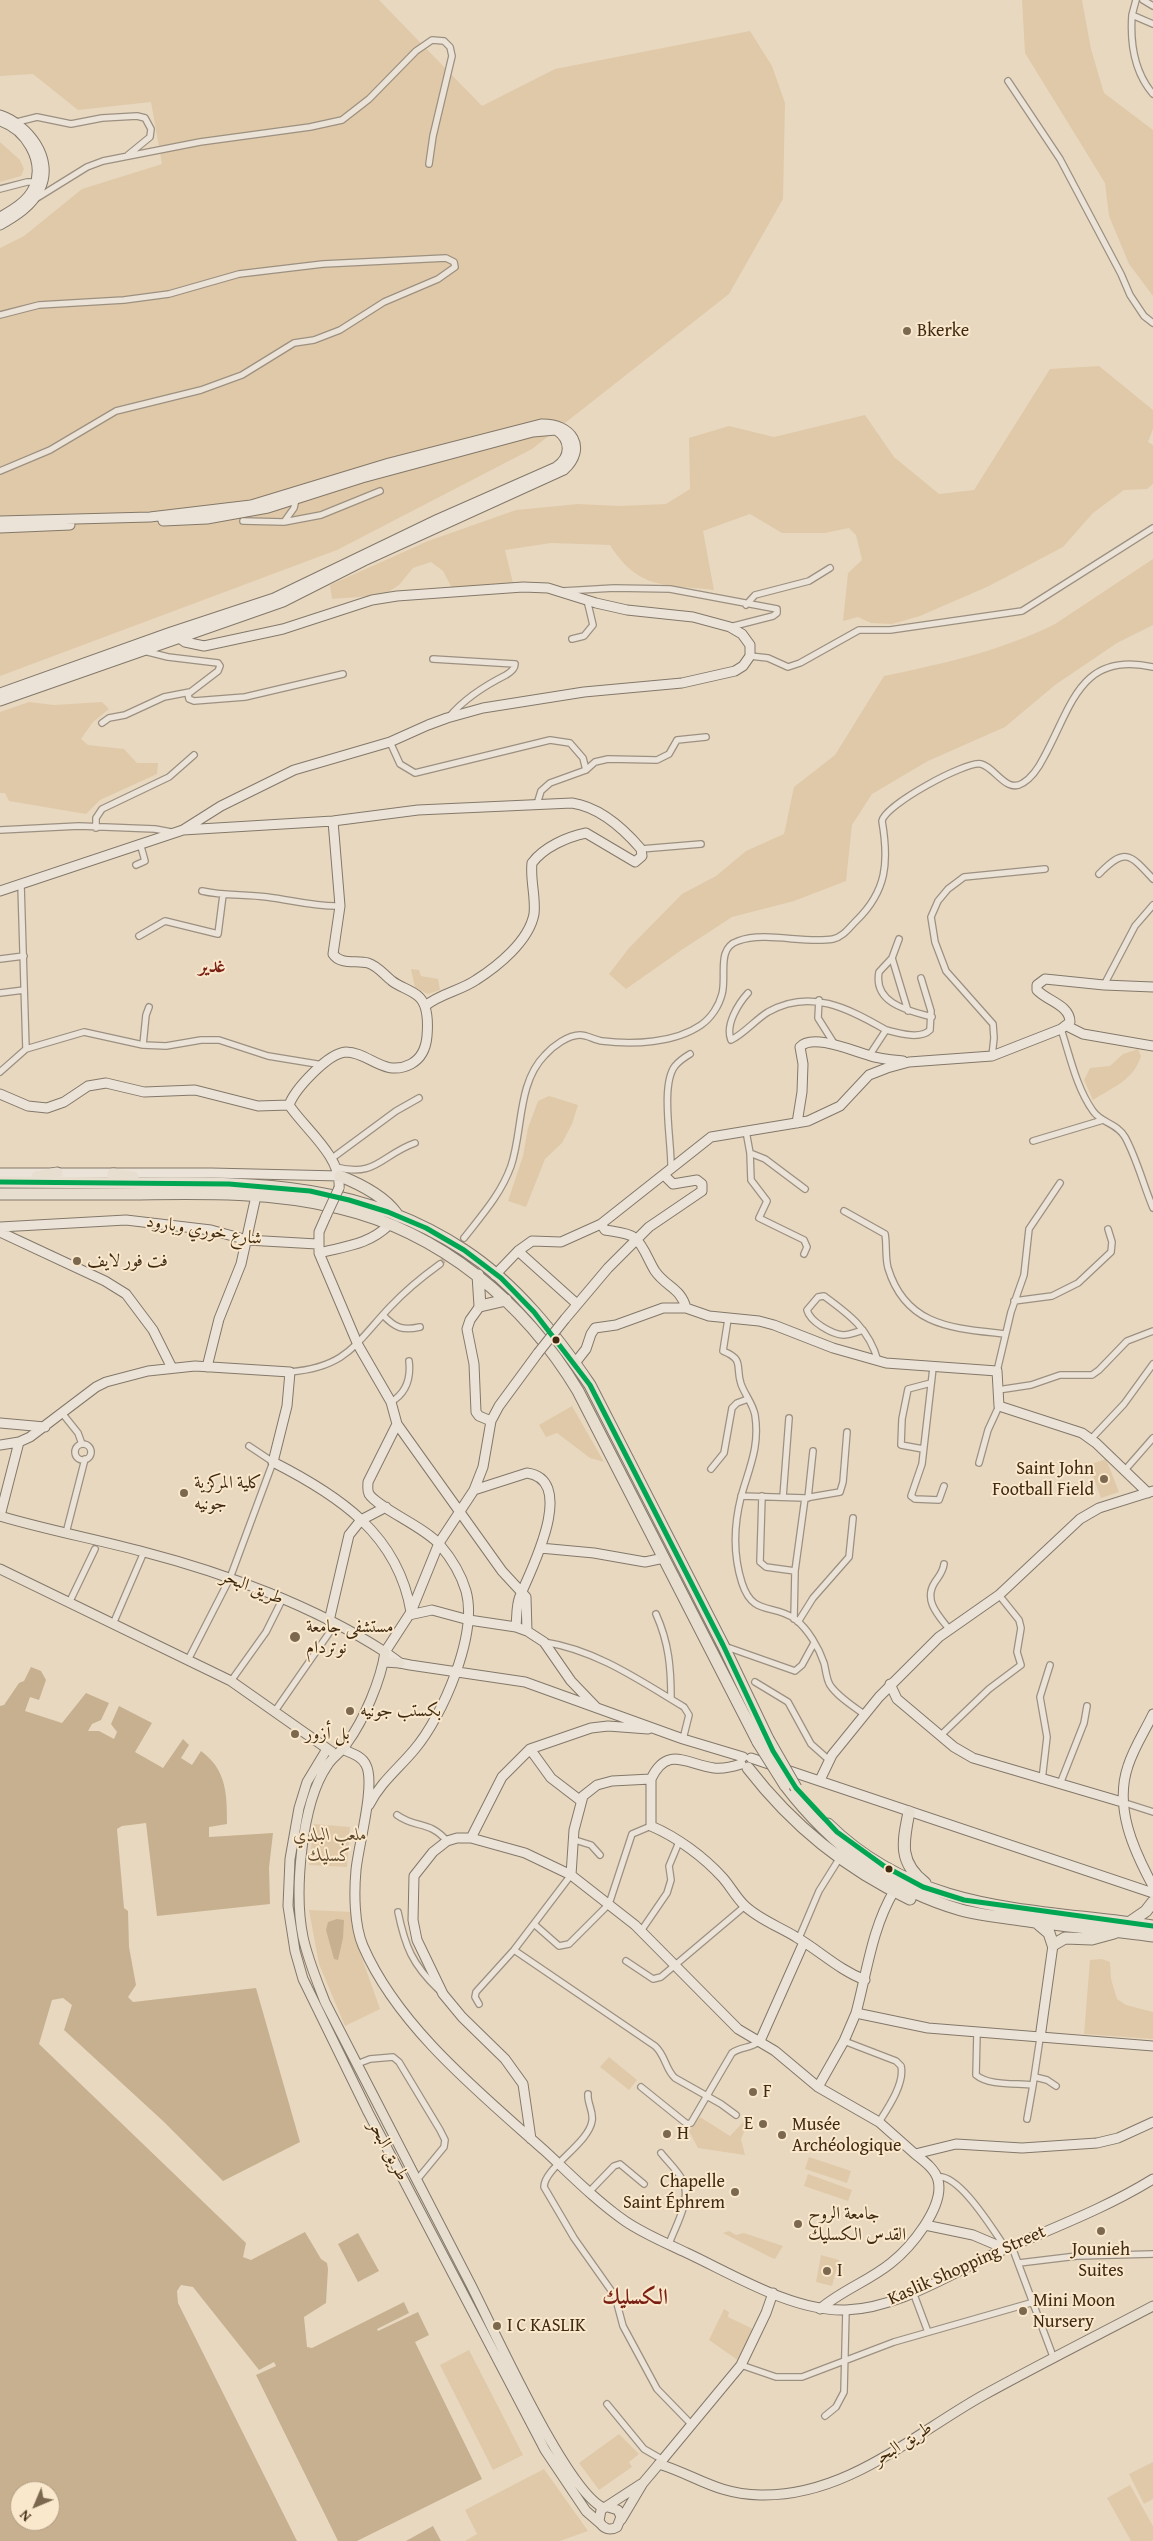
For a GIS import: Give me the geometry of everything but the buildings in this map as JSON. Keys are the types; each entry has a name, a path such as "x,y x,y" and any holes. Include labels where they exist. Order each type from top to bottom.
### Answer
{"highway":[{"path":"5,1182 57,1173"},
{"path":"336,1173 373,1193 389,1204 397,1214"},
{"path":"113,1174 169,1182"},
{"path":"5,1182 247,1184 314,1191 344,1197 397,1214 440,1235 466,1251 495,1275 539,1317 590,1385 723,1645 763,1741"},
{"path":"0,1194 183,1193 256,1196 338,1208 389,1224 432,1246 478,1275 506,1300 542,1337 564,1367 763,1741 790,1786 821,1827 860,1861 885,1877 919,1895 963,1910"},
{"path":"478,1275 480,1306 506,1300"},
{"path":"747,1763 765,1790 829,1852 880,1885 894,1891 934,1906 1035,1922 1153,1935"},
{"path":"790,1786 837,1832 859,1849 884,1866 937,1892 992,1905 1130,1922 1153,1935"},
{"path":"909,1812 904,1838 904,1854 912,1871 937,1892"},
{"path":"1130,1922 1146,1911 1153,1902"},
{"path":"1035,1922 1049,1933 1053,1945 1065,1938 1092,1939 1119,1932"}],"main road":[{"name":"طريق البحر","path":"0,1516 144,1552 230,1578 332,1622 384,1657 373,1693 344,1750 322,1774 306,1823 301,1854 300,1913 303,1936 311,1966 325,2002 416,2181 556,2448 584,2492 597,2505 606,2507"},
{"path":"0,1569 231,1681 328,1749 344,1750"},
{"path":"384,1657 400,1663"},
{"name":"طريق البحر","path":"328,1749 310,1774 299,1808 290,1858 289,1914 295,1951 303,1979 379,2134 545,2450 586,2511 601,2524"},
{"path":"289,1914 300,1913"},
{"path":"368,2112 378,2107"},
{"path":"379,2134 390,2129"},
{"path":"442,2254 453,2250"},
{"name":"طريق البحر","path":"661,2462 712,2487 736,2492 770,2495 814,2488 839,2480 889,2455 963,2407 1153,2306"},
{"path":"643,2482 606,2507 598,2517 601,2524 606,2528 614,2528 621,2520 643,2482 661,2462"},
{"path":"606,2507 618,2510 621,2520"}],"street":[{"path":"1136,0 1132,15 1132,39 1137,66 1143,82 1153,94"},
{"path":"1143,0 1153,6"},
{"path":"1132,15 1153,24"},
{"path":"0,225 22,212 33,200 87,167 128,155 200,142 310,128 342,120 369,98 416,51 432,40 437,39 450,47 452,56 433,136 429,164"},
{"path":"1008,81 1060,159 1122,274 1130,295 1144,316 1153,323"},
{"path":"0,115 17,122 38,147 43,166 33,200"},
{"path":"17,122 37,117 72,124 102,118 137,116 145,118 151,129 150,137 128,155"},
{"path":"0,121 17,130 29,145 37,165 39,182 25,200 0,218"},
{"path":"0,189 39,182"},
{"path":"0,315 39,304 124,300 169,294 239,274 323,264 446,258 454,262 455,267 438,279 384,302 340,330 314,340 294,343 242,375 201,390 116,411 50,450 0,471"},
{"path":"0,521 150,517 234,508 290,494 389,463 534,426 555,424 562,426 574,454 565,464 538,482 364,561 290,599 216,626 175,634 132,646 0,693"},
{"path":"0,528 207,519 251,512 362,478 533,432 556,430 568,437"},
{"path":"242,521 284,522 322,515 380,491"},
{"path":"284,522 294,508 296,499"},
{"path":"750,656 768,658 788,667 800,663 859,630 890,630 1022,611 1153,528"},
{"path":"746,605 755,595 809,581 830,568"},
{"path":"175,634 186,642 199,645 233,641 283,630 372,600 397,596 523,587 548,588 628,610 693,617 730,628 747,639 750,656 743,666 736,671 697,680 584,692 483,708 447,718 428,724 390,742 294,770 220,806 183,830"},
{"path":"562,591 614,588 670,589 746,605 775,608 777,613 763,620 730,628"},
{"path":"572,639 584,636 593,625 587,600"},
{"path":"0,701 142,650 175,634"},
{"path":"102,723 109,718 125,715 164,697 190,692 218,671 220,666 218,663 168,657 132,646"},
{"path":"433,659 515,664 512,670 489,682 460,704 447,718"},
{"path":"464,1238 496,1197 508,1174 519,1139 524,1099 531,1076 545,1054 575,1036 585,1036 603,1041 653,1041 676,1035 700,1025 711,1016 719,1004 723,989 725,954 729,946 738,941 752,939 825,940 843,935 869,908 878,894 883,880 885,859 882,821 888,810 935,781 974,764 986,766 1006,783 1014,785 1024,783 1040,764 1068,704 1084,682 1100,670 1110,667 1133,663 1153,667"},
{"path":"190,692 188,697 194,701 245,697 343,674"},
{"path":"537,804 541,791 550,783 586,770 595,762 608,759 657,760 669,754 677,740 706,737"},
{"path":"390,742 400,764 415,773 550,740 570,743 583,758 586,770"},
{"path":"96,828 96,818 102,808 169,777 194,755"},
{"path":"0,890 21,885 58,870 171,832 333,821 418,810 572,803 588,806 604,816 641,849 642,856 635,862 586,833 572,836 544,851 532,863 534,914 530,925 515,947 476,980 442,994 424,1006"},
{"path":"289,1105 295,1093 337,1054 347,1052 393,1068 401,1068 415,1062 426,1045 427,1031 424,1006 418,996 393,982 371,964 335,958 332,949 340,906 333,821"},
{"path":"0,830 79,826 155,829 171,832"},
{"path":"136,864 145,862 140,843"},
{"path":"641,849 700,844"},
{"path":"1099,874 1112,860 1120,856 1136,860 1153,879"},
{"path":"992,1056 993,1024 946,971 935,942 931,917 938,902 948,889 964,877 1045,869"},
{"path":"21,885 26,1049"},
{"path":"202,891 223,895 246,895 324,907 340,906"},
{"path":"139,936 165,921 218,934 223,895"},
{"path":"1104,985 1135,926 1153,905"},
{"path":"899,939 892,958 878,972 878,979 887,1000 908,1011 932,1017"},
{"path":"0,959 24,956"},
{"path":"892,958 908,1011"},
{"path":"748,993 736,1008 730,1033 731,1040 760,1017 778,1007 794,1002 819,1000 857,1013 886,1030 905,1035 928,1033 932,1017 921,978"},
{"path":"797,1123 802,1092 803,1064 800,1048 804,1044 812,1042 835,1045 869,1056 908,1062 992,1056 1064,1028 1070,1022 1067,1011 1037,990 1040,982 1045,979 1104,985 1153,987"},
{"path":"0,993 24,990"},
{"path":"819,1000 818,1018 835,1045"},
{"path":"142,1046 146,1015 149,1007"},
{"path":"1064,1028 1083,1034 1153,1046"},
{"path":"1064,1028 1075,1072 1089,1105 1102,1120 1113,1124 1124,1135 1153,1208"},
{"path":"869,1056 886,1030"},
{"path":"0,1072 26,1049 84,1032 142,1046 166,1046 201,1040 218,1040 268,1056 324,1065"},
{"path":"384,1657 410,1614 439,1544 474,1490 483,1467 492,1421 499,1406 577,1304 636,1239 665,1215 702,1191 702,1184 697,1180 673,1184 668,1172 668,1091 674,1067 690,1054"},
{"path":"495,1275 518,1251 532,1240 565,1241 601,1224 711,1137 808,1121 840,1106 873,1073 908,1062"},
{"path":"0,1094 28,1106 46,1108 64,1102 88,1086 106,1083 144,1092 195,1090 258,1106 289,1105"},
{"path":"419,1098 396,1110 336,1173 318,1248 358,1345 391,1402 397,1424 508,1578 526,1599 527,1631"},
{"path":"289,1105 336,1173"},
{"path":"1033,1141 1102,1120"},
{"path":"746,1131 750,1153 751,1180 767,1201 759,1218 804,1240 807,1247 804,1254"},
{"path":"0,1173 336,1173 347,1170 368,1169 402,1148 415,1144"},
{"path":"750,1153 764,1158 805,1189"},
{"path":"979,1462 988,1430 999,1406 997,1370 1014,1301 1024,1275 1029,1229 1060,1183"},
{"path":"207,1367 219,1320 241,1264 256,1196"},
{"path":"844,1211 885,1234 888,1268 913,1311 957,1328 1005,1334"},
{"name":"شارع خوري وبارود","path":"0,1227 126,1220 211,1230 247,1240 318,1248 361,1244 376,1236 389,1224"},
{"path":"601,1224 605,1230 628,1234 636,1239 655,1272 667,1285 680,1293 686,1308"},
{"path":"1014,1301 1052,1296 1078,1283 1110,1252 1112,1242 1108,1229"},
{"path":"0,1232 119,1289 132,1299 153,1330 172,1368"},
{"path":"518,1251 577,1304"},
{"path":"0,1445 19,1442 45,1427 96,1387 106,1382 172,1368 207,1367 290,1372 321,1366 340,1358 358,1345 383,1315 414,1283 440,1264"},
{"path":"863,1330 844,1335 834,1332 815,1321 808,1315 807,1310 818,1297 824,1296 863,1330 873,1344 878,1361"},
{"path":"480,1306 470,1320 467,1329 474,1364 476,1412 479,1416 492,1421"},
{"path":"575,1363 586,1349 595,1328 616,1325 663,1308 686,1308 709,1316 759,1321 774,1325 832,1348 878,1361 933,1368 997,1370"},
{"path":"383,1315 397,1328 404,1330 420,1327"},
{"path":"728,1319 723,1351 737,1358 739,1376 755,1415 756,1443 750,1473 741,1496 735,1554 746,1594 755,1605 796,1620 822,1656 830,1684 865,1714"},
{"path":"998,1390 1031,1385 1060,1375 1092,1375 1127,1341 1153,1331"},
{"path":"391,1402 398,1398 405,1388 409,1375 408,1361"},
{"path":"1091,1439 1124,1404 1153,1364"},
{"path":"933,1368 923,1449 912,1498 939,1500 944,1486"},
{"path":"188,1660 230,1578 273,1462 287,1406 290,1372"},
{"path":"923,1449 902,1445 902,1419 908,1389 931,1383"},
{"path":"710,1469 724,1453 732,1408 737,1403 748,1400"},
{"path":"999,1406 1074,1429 1091,1439 1150,1492"},
{"path":"62,1413 78,1433 82,1444"},
{"path":"783,1496 789,1418"},
{"path":"0,1423 45,1427"},
{"path":"366,1812 380,1786 414,1751 436,1720 449,1692 468,1620 468,1601 463,1584 455,1565 439,1544 413,1523 373,1498 367,1489 368,1482 397,1424"},
{"path":"392,1435 403,1432"},
{"path":"741,1496 806,1498 840,1492 843,1482 847,1432"},
{"path":"1125,1470 1153,1438"},
{"path":"0,1516 19,1442"},
{"path":"82,1444 88,1446 91,1451 90,1456 85,1459 80,1459 76,1453 77,1448 82,1444"},
{"path":"249,1446 273,1462 327,1491 362,1520 380,1540 392,1559 409,1600 410,1614"},
{"path":"796,1620 795,1571 813,1451"},
{"path":"66,1533 85,1459"},
{"path":"474,1490 520,1474 533,1474 547,1486 551,1506 540,1548 519,1597 516,1627"},
{"path":"820,1780 829,1760 890,1684 948,1629 999,1595 1080,1519 1099,1508 1150,1492"},
{"path":"762,1496 760,1562 766,1567 795,1571"},
{"path":"274,1711 332,1622 346,1542 351,1530 362,1520 386,1507"},
{"path":"796,1620 812,1598 849,1557 853,1518"},
{"path":"540,1548 594,1553 645,1562 664,1558"},
{"path":"69,1603 95,1549"},
{"path":"113,1624 144,1552"},
{"path":"944,1564 942,1572 933,1586 930,1599 933,1608 948,1629"},
{"path":"940,1736 989,1689 1021,1664 1017,1652 1021,1628 1019,1620 999,1595"},
{"path":"231,1681 266,1632 282,1600"},
{"path":"410,1614 432,1610 468,1620 516,1627 527,1631 544,1642 584,1651 619,1668 688,1710 689,1722 683,1739"},
{"path":"656,1614 668,1645 671,1668 671,1699"},
{"path":"544,1642 572,1681 598,1709"},
{"path":"723,1645 744,1651 794,1671 802,1665 814,1643"},
{"path":"400,1663 525,1682 747,1763"},
{"path":"1042,1780 1047,1737 1040,1697 1050,1665"},
{"path":"565,1696 570,1691 572,1681"},
{"path":"755,1682 788,1702 811,1744 829,1760"},
{"path":"890,1684 897,1698 940,1736 973,1758 1153,1812"},
{"path":"879,1697 897,1698"},
{"path":"1060,1784 1084,1723 1087,1706"},
{"path":"1153,1714 1129,1764 1122,1802 1128,1830 1153,1886"},
{"path":"471,1838 502,1777 530,1749 591,1728 608,1726 656,1729"},
{"path":"530,1749 552,1778 580,1801"},
{"path":"344,1750 362,1760 367,1768 366,1812"},
{"path":"651,1826 651,1779 661,1763 672,1759 716,1768 747,1763 769,1764 1153,1893"},
{"path":"479,2004 475,1997 476,1992 514,1950 571,1875 580,1801 588,1790 597,1785 612,1781 651,1779"},
{"name":"Kaslik Shopping Street","path":"366,1812 356,1870 359,1932 364,1949 400,2007 432,2044 474,2087 589,2192 626,2222 668,2244 773,2293 800,2304 820,2309 846,2310 875,2306 913,2292 1080,2217 1153,2179"},
{"path":"397,1815 408,1822 432,1828 447,1841"},
{"path":"534,1924 559,1946 565,1946 609,1904 632,1834 651,1826 679,1842 722,1876 745,1906 801,1940 843,1969 865,1980"},
{"path":"443,1994 417,1940 413,1920 412,1891 414,1876 423,1863 447,1841 457,1838 471,1838 525,1853 571,1875 641,1931 738,2029 760,2041 806,2075 818,2087 879,2122 930,2167 937,2177 937,2198 924,2225 913,2241 890,2264 844,2290 820,2309"},
{"path":"575,1840 591,1845 600,1855"},
{"path":"641,1931 667,1893 671,1880 669,1866 679,1842"},
{"path":"641,2087 687,2124 693,2121 732,2053 737,2050 751,2048 760,2041 819,1891 839,1859"},
{"path":"880,1885 886,1905"},
{"path":"818,2087 844,2041 856,2012 875,1937 886,1905 894,1891"},
{"path":"626,1961 653,1979 661,1977 745,1906"},
{"path":"398,1912 410,1956 419,1971 443,1994 518,2076 523,2084 531,2139"},
{"path":"1027,2119 1035,2077 1053,1945"},
{"path":"514,1950 655,2046 664,2055 669,2073 683,2084 708,2096 736,2116"},
{"path":"856,2012 928,2028 1153,2046"},
{"path":"977,2033 974,2071 977,2076 988,2080 1033,2085"},
{"path":"844,2041 896,2061 902,2066 902,2074 895,2092 879,2122"},
{"path":"357,2064 370,2059 393,2057 400,2062 445,2140 444,2147 416,2181"},
{"path":"1035,2077 1047,2080 1056,2086"},
{"path":"588,2094 593,2120 589,2131 546,2180 544,2187 550,2202 615,2296 623,2326 660,2394 692,2425"},
{"path":"915,2154 956,2144 1022,2148 1097,2143 1118,2138 1153,2122"},
{"path":"661,2153 682,2179 685,2189 678,2219 668,2244"},
{"path":"589,2192 614,2166 620,2164 644,2184"},
{"path":"937,2177 948,2178 960,2187 1019,2263 1054,2359"},
{"path":"924,2225 973,2235 1009,2248"},
{"path":"1019,2263 1077,2256 1153,2254"},
{"path":"913,2292 928,2332"},
{"path":"607,2404 644,2449 661,2462 741,2365 773,2293"},
{"path":"741,2365 769,2375 790,2378 802,2377 881,2347 1034,2302"},
{"path":"825,2416 836,2407 842,2397 846,2310"}],"green space":[{"path":"0,0 379,0 482,106 555,69 750,31 772,66 785,103 783,199 729,294 532,449 337,550 0,676 0,248 24,236 82,189 162,164 151,102 78,110 33,74 0,76"},
{"path":"1022,0 1082,0 1091,49 1104,93 1153,130 1153,296 1129,264 1109,216 1105,183 1025,53"},
{"path":"0,142 20,160 24,169 21,176 0,182"},
{"path":"1099,366 1153,410 1153,429 1148,442 1153,445 1153,484 1147,489 1124,490 1093,513 1063,547 989,586 920,616 892,624 871,623 858,617 843,621 848,573 862,560 856,535 849,528 825,533 782,533 750,514 703,531 714,590 668,585 643,578 632,571 621,560 610,545 551,543 505,550 513,583 453,590 443,571 431,562 413,568 399,585 384,595 332,599 330,585 428,541 516,510 578,504 620,506 666,504 690,489 689,438 729,426 774,437 865,415 894,457 939,494 974,490 1050,369"},
{"path":"1153,559 1153,625 1117,643 1055,685 1005,727 928,761 872,794 852,825 846,881 794,901 732,917 626,989 609,974 629,948 682,894 716,876 746,851 784,834 794,787 835,755 884,676 971,656 1035,633 1055,624"},
{"path":"29,702 54,705 102,702 109,709 93,722 81,739 88,745 124,749 137,763 158,763 157,774 100,800 86,814 9,801 5,793 0,793 0,712"},
{"path":"411,969 419,970 421,976 438,979 440,990 428,994 415,988"},
{"path":"1138,1049 1141,1056 1138,1064 1128,1077 1093,1100 1084,1080 1090,1068 1110,1066 1123,1054"},
{"path":"549,1096 578,1105 572,1124 562,1143 545,1159 526,1207 508,1201 523,1156 528,1128 538,1101"},
{"path":"572,1406 604,1462 590,1458 557,1433 546,1437 539,1425"},
{"name":"Saint John Football Field","path":"1106,1459 1119,1492 1101,1498 1089,1465"},
{"name":"ملعب البلدي كسليك","path":"314,1824 350,1827 347,1867 309,1865"},
{"path":"309,1910 352,1912 357,1944 380,2009 345,2026 319,1964"},
{"path":"1102,1959 1110,1962 1111,1979 1117,1999 1126,2005 1153,2012 1153,2039 1084,2034 1090,1960"},
{"path":"609,2057 637,2080 629,2090 600,2067"},
{"path":"700,2117 730,2136 747,2118 749,2120 741,2139 745,2155 698,2148 689,2131"},
{"path":"809,2157 851,2171 847,2183 805,2169"},
{"path":"808,2174 852,2190 848,2201 804,2186"},
{"path":"729,2231 736,2235 744,2233 783,2246 775,2259 723,2233"},
{"name":"I","path":"821,2255 839,2260 832,2286 816,2282"},
{"path":"724,2309 729,2312 728,2317 755,2330 739,2361 709,2340"},
{"path":"469,2350 523,2455 493,2470 440,2365"},
{"path":"619,2434 639,2454 629,2462 632,2467 599,2490 579,2463"},
{"path":"1153,2462 1153,2499 1144,2504 1129,2474"},
{"path":"544,2469 588,2531 560,2541 465,2541 477,2534 465,2510"},
{"path":"1130,2485 1153,2526 1153,2540 1151,2541 1131,2541 1107,2498"}],"shaded area":[{"path":"31,1667 41,1671 46,1680 39,1700 30,1697 25,1711 62,1723 86,1693 109,1703 101,1720 92,1724 88,1731 99,1731 114,1739 117,1732 111,1724 119,1706 152,1723 135,1752 163,1768 183,1739 189,1745 181,1758 192,1765 201,1751 210,1758 221,1775 224,1784 227,1803 227,1824 209,1827 209,1837 273,1833 269,1868 270,1904 157,1916 146,1823 122,1826 117,1829 124,1908 128,1911 129,1947 136,1985 128,1997 133,2002 256,1988 300,2142 223,2181 163,2121 64,2030 72,2005 63,1998 52,2000 39,2044 246,2243 243,2257 251,2260 305,2232 321,2259 327,2263 328,2269 326,2303 304,2317 307,2347 312,2348 404,2302 409,2313 377,2329 378,2331 418,2312 429,2335 415,2342 482,2479 357,2541 338,2541 256,2375 276,2366 274,2362 259,2370 193,2287 181,2285 177,2291 178,2303 297,2541 0,2541 0,1706 4,1705 19,1683 24,1681"},
{"path":"337,1919 344,1920 343,1938 338,1960 334,1959 326,1930 328,1922"},
{"path":"358,2233 379,2271 358,2282 338,2244"},
{"path":"433,2526 441,2541 406,2541"}],"tunnel":[{"path":"440,1264 458,1245"}],"transit line":[{"path":"0,1182 229,1184 310,1191 388,1212 426,1228 464,1250 501,1278 534,1312 590,1385 723,1645 773,1751 796,1788 837,1832 884,1866 923,1887 964,1900 1153,1926"}],"place":[{"name":"Bkerke","path":"907,331"},
{"name":"فت فور لايف","path":"77,1261"},
{"name":"Saint John Football Field","path":"1104,1479"},
{"name":"كلية المركزية جونيه","path":"184,1493"},
{"name":"مستشفى جامعة نوتردام","path":"295,1637"},
{"name":"بكستب جونيه","path":"350,1711"},
{"name":"بل أزور","path":"295,1734"},
{"name":"F","path":"753,2092"},
{"name":"E","path":"763,2124"},
{"name":"H","path":"667,2134"},
{"name":"Musée Archéologique","path":"782,2135"},
{"name":"Chapelle Saint Éphrem","path":"735,2192"},
{"name":"جامعة الروح القدس الكسليك","path":"798,2224"},
{"name":"Jounieh Suites","path":"1101,2231"},
{"name":"I","path":"827,2271"},
{"name":"Mini Moon Nursery","path":"1023,2311"},
{"name":"I C KASLIK","path":"497,2326"}],"district":[{"name":"غدير","path":"212,967"},
{"name":"الكسليك","path":"635,2298"}]}
